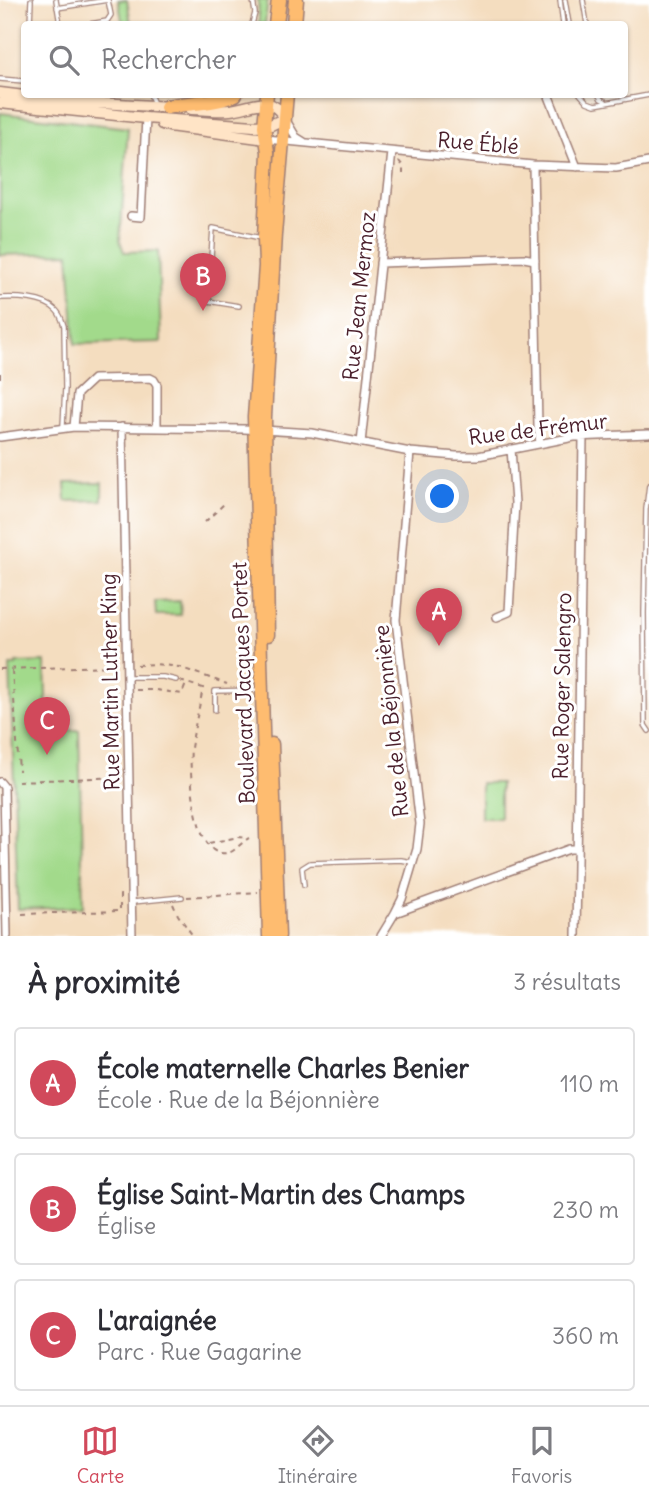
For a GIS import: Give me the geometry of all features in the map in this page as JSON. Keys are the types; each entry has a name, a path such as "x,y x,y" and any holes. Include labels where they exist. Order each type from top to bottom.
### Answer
{"highway":[{"path":"276,21 279,0"},
{"path":"294,21 296,0"},
{"path":"161,107 224,98"}],"main road":[{"path":"260,430 288,98"},
{"path":"260,430 259,331 265,266 268,160 264,100"},
{"name":"Boulevard Jacques Portet","path":"260,430 261,690 269,936"},
{"name":"Boulevard Jacques Portet","path":"260,430 279,936"}],"street":[{"path":"301,21 303,0"},
{"path":"0,93 21,94"},
{"path":"54,98 222,111 264,100 278,108 296,138 304,143"},
{"path":"550,98 577,167"},
{"path":"0,103 265,132 271,125 285,118"},
{"path":"131,216 141,217 146,118"},
{"name":"Rue Éblé","path":"265,132 284,141 393,155 577,167 616,168 649,162"},
{"name":"Rue Jean Mermoz","path":"361,443 393,155"},
{"path":"533,165 540,443"},
{"path":"380,262 524,258 535,260"},
{"path":"74,427 77,394 93,379 150,378 157,385 157,428"},
{"name":"Rue de Frémur","path":"0,437 74,427 260,430 312,433 410,452 467,456 583,437 649,434"},
{"name":"Rue Martin Luther King","path":"122,428 132,936"},
{"name":"Rue Roger Salengro","path":"576,936 583,437"},
{"path":"497,617 509,612 515,503 511,449"},
{"name":"Rue de la Béjonnière","path":"381,936 402,899 418,840 420,814 396,620 410,452"},
{"path":"0,782 4,787 7,936"},
{"path":"395,913 569,849 576,849"}],"lane":[{"path":"30,21 31,0"},
{"path":"56,0 59,21"},
{"path":"57,8 108,0 111,15 107,21"},
{"path":"253,0 255,13 253,21"},
{"path":"562,0 566,21"},
{"path":"583,0 586,21"},
{"path":"0,79 21,81"},
{"path":"583,98 591,104 599,104 649,95"},
{"path":"153,98 161,107"},
{"path":"600,98 607,101"},
{"path":"239,306 208,301 213,228 264,238"},
{"path":"0,298 40,302 56,310 61,317 64,326 63,429"},
{"path":"649,485 644,613 645,725 649,731"},
{"path":"127,677 163,677 176,680"},
{"path":"215,710 215,691 261,690"},
{"path":"304,885 302,868 310,863 401,860 412,862"},
{"path":"130,898 182,897"}],"path":[{"path":"393,155 401,163 403,173"},
{"path":"0,372 0,379"},
{"path":"205,522 225,503"},
{"path":"136,665 178,667 223,684 232,684"},
{"path":"0,669 118,666"},
{"path":"12,669 19,771"},
{"path":"135,690 182,694 186,683 203,688 191,752 201,833 207,844 220,854 232,852 248,838 238,837 207,844"},
{"path":"18,781 123,777"},
{"path":"182,897 258,892"},
{"path":"22,914 120,911 120,895 130,898"},
{"path":"173,899 176,911 193,936"}],"green space":[{"path":"118,0 127,0 130,21 122,21"},
{"path":"258,0 268,0 265,21 259,19"},
{"path":"0,113 128,128 120,241 124,252 158,251 161,342 75,344 69,253 0,255"},
{"path":"102,483 102,500 66,501 65,484"},
{"path":"180,601 181,615 156,615 155,602"},
{"path":"45,662 47,731 79,730 83,907 18,909 10,665"},
{"path":"481,783 500,783 500,818 481,818"}],"place":[{"name":"Église Saint-Martin des Champs","path":"203,311"},
{"name":"École maternelle Charles Benier","path":"439,646"},
{"name":"L'araignée","path":"47,755"}]}
